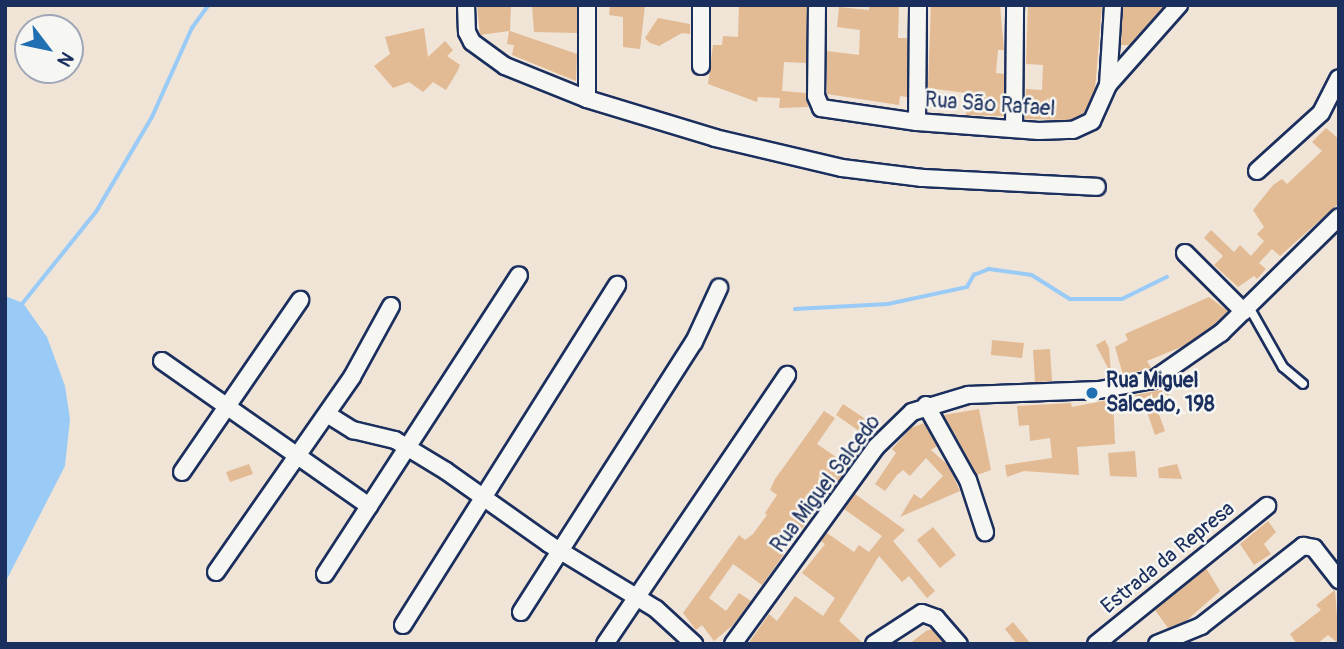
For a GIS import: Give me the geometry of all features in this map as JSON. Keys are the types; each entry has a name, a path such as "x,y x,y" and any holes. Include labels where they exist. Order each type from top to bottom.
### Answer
{"street":[{"path":"466,5 467,32 487,55 587,99 696,132 842,168 987,184 1097,187"},
{"path":"587,5 587,99"},
{"path":"701,5 701,66"},
{"name":"Rua São Rafael","path":"817,5 816,96 821,108 917,122 1014,129 1083,127 1092,121 1108,85 1179,5"},
{"path":"917,122 918,5"},
{"path":"1014,129 1016,5"},
{"path":"1108,85 1113,5"},
{"path":"1257,171 1321,113 1339,78"},
{"name":"Rua Miguel Salcedo","path":"733,644 894,426 926,405 968,395 1099,390 1153,380 1201,350 1339,217"},
{"path":"1185,253 1246,309"},
{"path":"325,574 519,275"},
{"path":"403,625 617,285"},
{"path":"521,612 694,342 719,288"},
{"path":"182,472 300,300"},
{"path":"216,572 327,414 391,306"},
{"path":"163,360 369,506"},
{"path":"605,644 787,375"},
{"path":"926,405 968,480 985,532"},
{"path":"327,414 354,430 407,448 560,551 636,597 694,644"},
{"name":"Estrada da Represa","path":"1096,644 1267,506"},
{"path":"1157,644 1201,626 1303,546 1312,546 1339,580"},
{"path":"874,644 901,624 922,613 930,615 959,644"}],"lane":[{"path":"1246,309 1283,367 1303,384"}],"water":[{"path":"5,296 23,303 47,337 65,386 70,419 65,466 5,583"}],"building":[{"path":"477,5 511,5 510,31 577,54 576,81 512,55 514,45 507,44 509,31 480,35"},
{"path":"532,5 577,5 577,33 534,32"},
{"path":"610,5 645,5 640,49 623,47 623,17 609,15"},
{"path":"739,5 807,5 806,63 784,62 782,91 806,93 808,107 779,108 780,98 758,97 757,102 708,84 713,45 722,45 723,36 738,37"},
{"path":"869,5 899,5 898,38 907,38 907,97 900,96 899,105 827,94 827,51 859,55 860,30 837,27 839,7 869,10"},
{"path":"931,5 1000,5 1004,50 998,50 996,73 1004,74 1004,116 966,115 966,93 928,88"},
{"path":"1028,5 1102,5 1095,89 1084,113 1070,120 1025,119 1026,89 1042,90 1043,65 1026,64"},
{"path":"1123,5 1165,5 1129,45 1121,45"},
{"path":"658,18 690,24 690,34 682,33 659,46 650,43 645,38"},
{"path":"424,28 428,57 445,41 453,50 447,56 460,65 457,72 446,90 433,82 423,92 409,82 393,88 374,66 390,54 385,37"},
{"path":"1326,128 1339,139 1339,203 1280,256 1272,249 1259,263 1266,269 1257,279 1254,276 1238,287 1214,265 1223,256 1204,238 1211,230 1234,252 1240,245 1251,256 1264,241 1257,234 1264,227 1253,210 1273,185 1282,179 1287,184 1322,151 1312,142"},
{"path":"1209,297 1228,311 1214,325 1186,345 1147,361 1151,368 1123,375 1115,347 1128,340 1125,334"},
{"path":"992,340 1024,343 1022,358 991,355"},
{"path":"1105,340 1109,348 1111,374 1096,345"},
{"path":"1050,349 1052,381 1035,382 1033,350"},
{"path":"1167,389 1169,395 1154,400 1165,431 1155,435 1144,403 1139,405 1135,395"},
{"path":"1113,399 1115,444 1077,447 1079,475 1024,471 1007,477 1005,465 1052,458 1050,438 1030,441 1029,425 1019,426 1017,406 1071,403 1072,407"},
{"path":"843,404 870,422 862,433 836,415"},
{"path":"979,409 991,470 977,475 944,415"},
{"path":"824,411 835,418 817,444 839,459 847,449 857,456 796,536 788,530 775,548 784,554 762,585 733,564 709,598 726,611 739,593 751,601 733,625 714,641 702,625 696,630 683,613 739,535 745,540 767,515 765,513 777,495 770,490 775,479"},
{"path":"924,423 937,446 931,450 948,465 960,491 900,517 914,494 921,499 943,476 926,458 910,476 903,470 885,491 875,484 896,453 892,449 911,428"},
{"path":"1135,451 1137,477 1110,476 1108,453"},
{"path":"249,464 253,474 230,482 226,472"},
{"path":"1177,464 1182,479 1159,478 1158,468"},
{"path":"855,494 905,530 893,541 935,591 927,598 909,576 902,582 879,556 839,621 864,644 748,644 769,614 777,621 795,596 823,616 835,598 802,573 825,544 821,541 827,533 854,552 859,545 869,552 882,536 844,509"},
{"path":"1268,521 1276,532 1264,544 1271,554 1254,565 1240,544"},
{"path":"933,527 956,555 940,568 917,540"},
{"path":"1206,568 1220,591 1186,621 1168,628 1155,610"},
{"path":"1335,590 1339,644 1328,635 1317,644 1297,644 1290,634 1321,610 1316,605"},
{"path":"1013,622 1031,644 1017,644 1005,629"},
{"path":"932,629 945,644 909,644 926,631"}],"waterway":[{"path":"22,304 96,212 152,117 192,28 209,5"},
{"path":"795,309 888,304 967,287 974,275 989,269 1032,275 1070,299 1122,299 1167,277"}],"place":[{"name":"Rua Miguel Salcedo, 198","path":"1092,393"}]}
